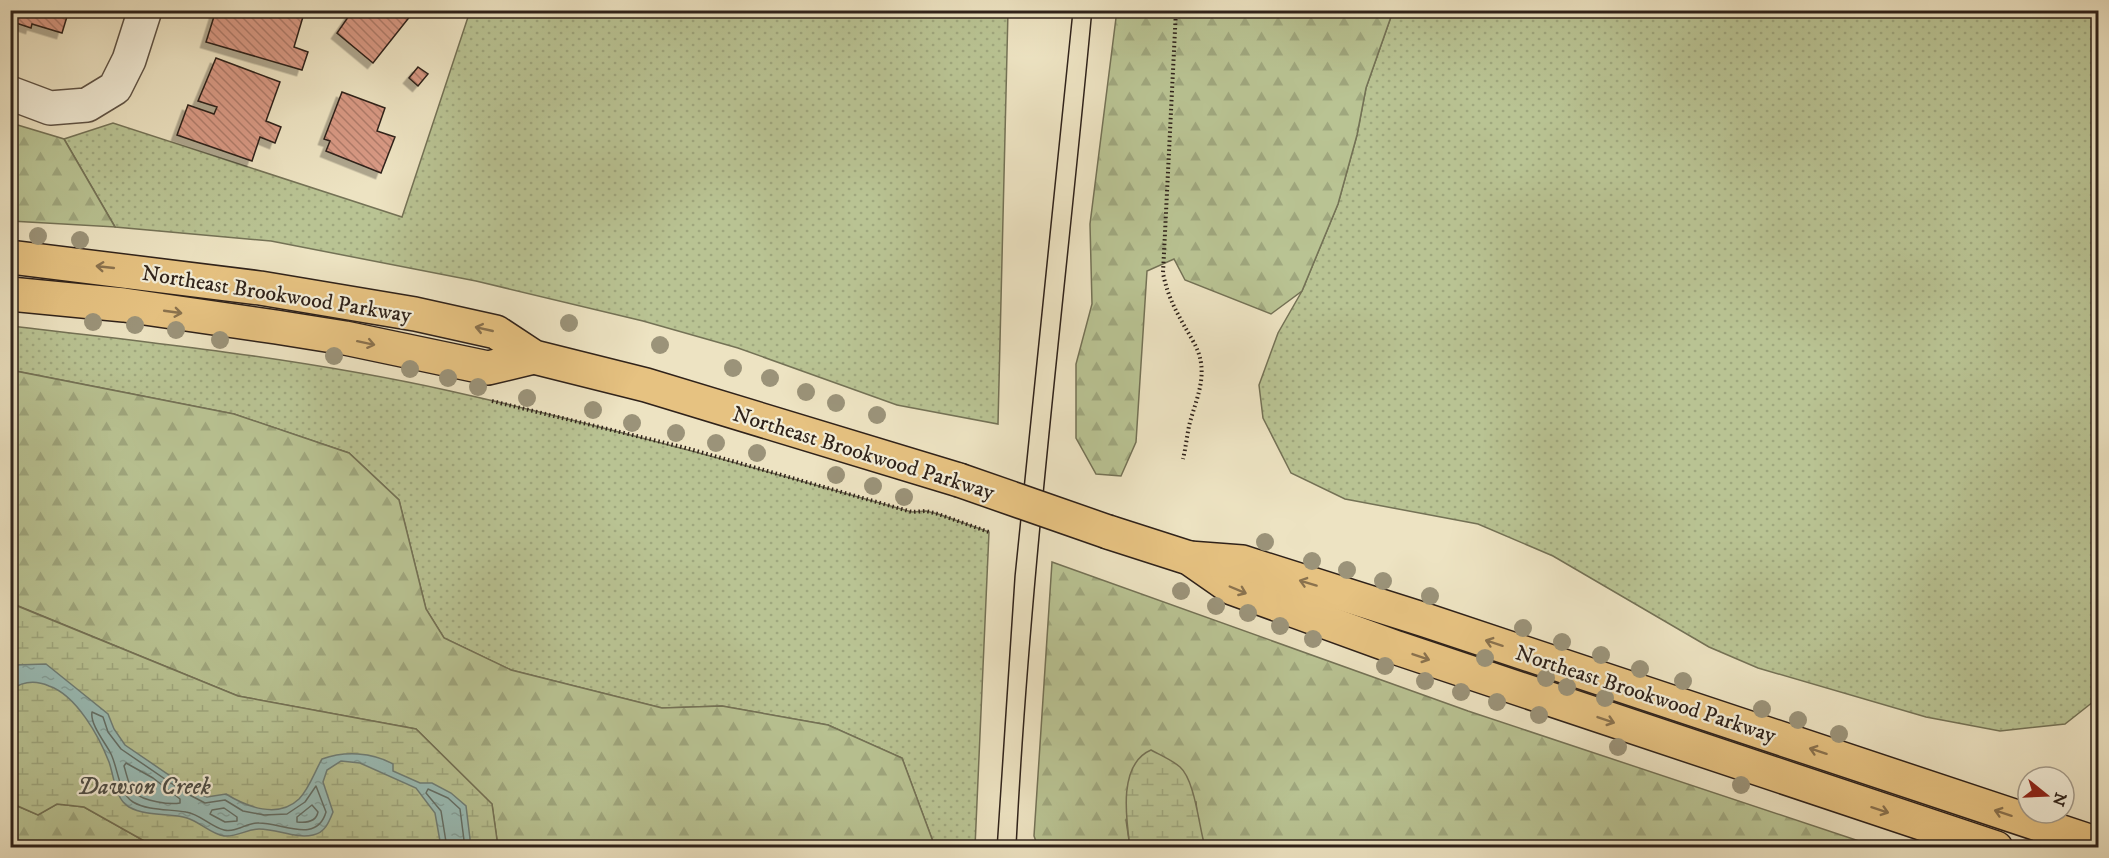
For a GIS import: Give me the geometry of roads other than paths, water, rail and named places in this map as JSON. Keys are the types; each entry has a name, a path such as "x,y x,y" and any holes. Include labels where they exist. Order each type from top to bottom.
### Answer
{"main road":[{"name":"Northeast Brookwood Parkway","path":"10,257 260,288 415,314 496,332 534,357 656,388 959,480 1189,558 1242,562 2098,846"},
{"name":"Northeast Brookwood Parkway","path":"10,294 124,306 276,327 345,338 488,368 534,357"},
{"name":"Northeast Brookwood Parkway","path":"1189,558 1232,588 1397,648 1824,793 1996,848"}],"street":[{"path":"10,93 51,108 87,105 115,88 129,60 145,10"}],"water":[{"name":"Dawson Creek","path":"46,664 108,714 114,729 125,745 188,788 207,797 226,794 253,807 272,810 282,808 291,805 303,795 322,759 349,754 367,755 393,764 393,771 420,783 432,783 451,793 466,806 471,847 441,847 435,813 416,788 360,763 341,761 327,770 323,782 333,812 324,829 313,835 300,836 259,829 224,836 187,818 151,814 129,807 121,799 99,740 77,707 68,698 59,691 39,683 25,683 11,690 11,667"}],"tram line":[{"path":"997,848 1015,576 1073,10"},
{"path":"1016,848 1039,534 1092,10"}]}
